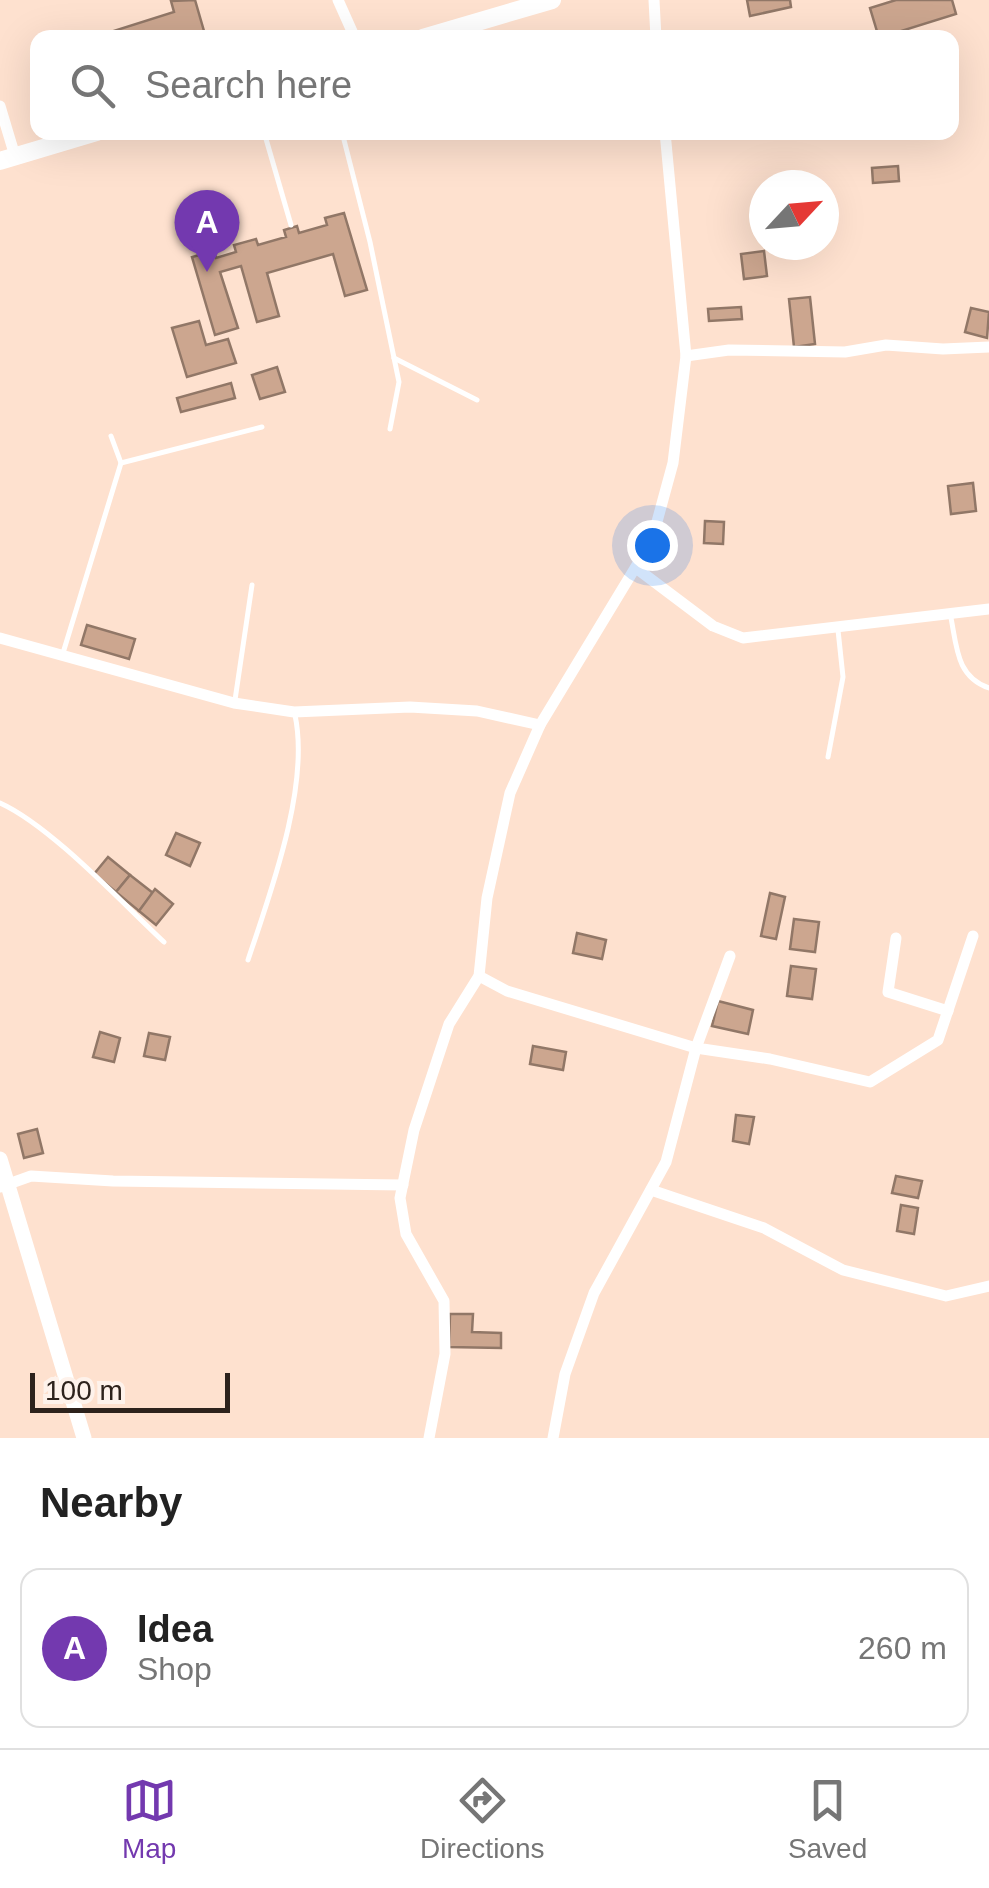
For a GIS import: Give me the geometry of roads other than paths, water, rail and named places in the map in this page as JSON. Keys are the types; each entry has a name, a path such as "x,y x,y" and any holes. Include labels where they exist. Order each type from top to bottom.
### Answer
{"main road":[{"path":"450,30 552,0"},
{"path":"8,158 70,140"},
{"path":"0,1159 4,1186 84,1438"}],"street":[{"path":"338,0 351,30"},
{"path":"654,0 656,30"},
{"path":"0,106 8,158"},
{"path":"429,1438 445,1354 444,1301 406,1234 400,1211 403,1185 414,1130 449,1024 479,976 487,898 510,793 540,725 652,540 672,462 686,356 665,140"},
{"path":"686,356 729,350 845,352 886,344 942,349 989,347"},
{"path":"636,568 714,626 744,638 989,608"},
{"path":"0,638 234,703 294,712 427,708 478,711 540,725"},
{"path":"479,976 507,991 696,1048 770,1059 870,1082 938,1040 973,936"},
{"path":"896,938 888,992 948,1012"},
{"path":"553,1438 565,1374 594,1293 666,1162 696,1048 730,956"},
{"path":"4,1186 31,1176 113,1181 403,1185"},
{"path":"651,1190 764,1228 844,1270 946,1296 989,1286"}],"lane":[{"path":"266,140 291,225"},
{"path":"344,140 399,382 390,429"},
{"path":"394,358 478,400"},
{"path":"121,463 262,427"},
{"path":"62,656 121,463 110,436"},
{"path":"234,703 252,584"},
{"path":"950,613 963,671 977,684 989,688"},
{"path":"828,757 843,677 838,627"},
{"path":"248,960 289,822 300,741 294,712"},
{"path":"0,803 62,848 164,942"}],"place":[{"name":"Idea","path":"207,272"}]}
